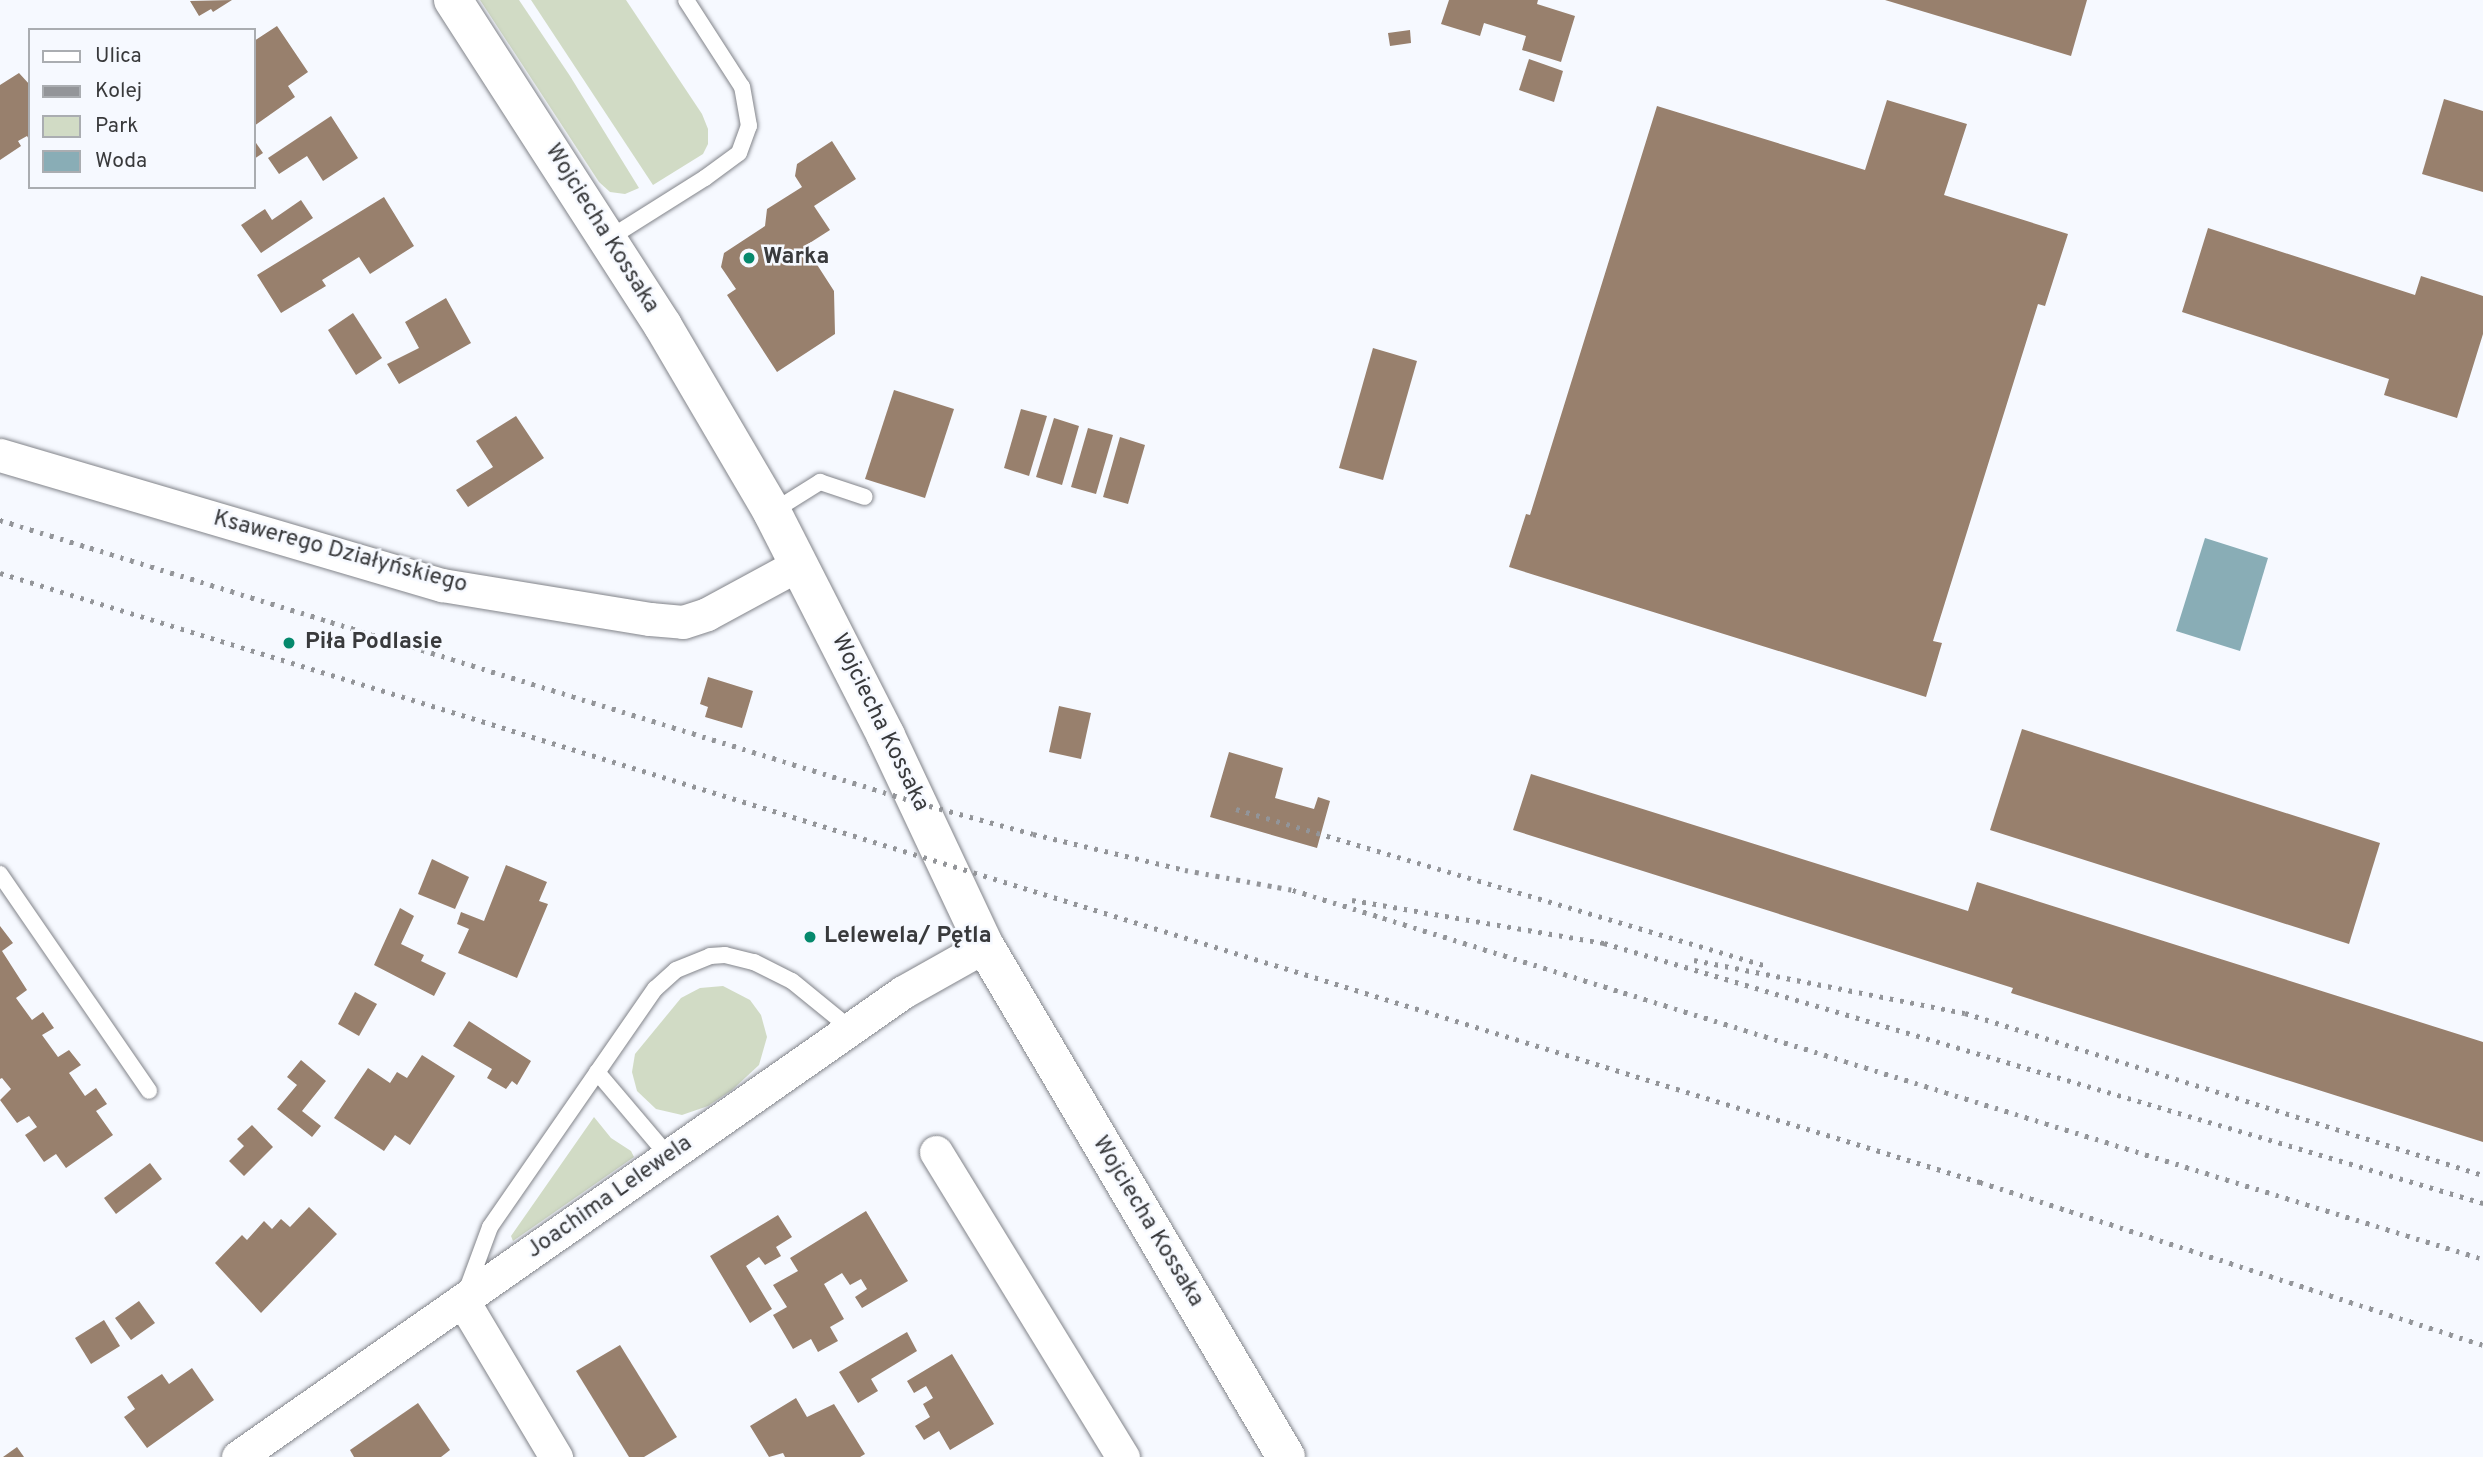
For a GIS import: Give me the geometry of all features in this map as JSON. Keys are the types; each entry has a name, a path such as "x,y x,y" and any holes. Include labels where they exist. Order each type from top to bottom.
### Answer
{"street":[{"name":"Wojciecha Kossaka","path":"453,0 608,239 772,512 892,747 985,946 1286,1457"},
{"name":"Ksawerego Działyńskiego","path":"0,455 442,585 650,619 683,621 707,614 799,564"},
{"name":"Joachima Lelewela","path":"238,1457 903,992 985,946"},
{"path":"936,1152 1123,1457"},
{"path":"463,1301 556,1457"}],"lane":[{"path":"608,239 705,178 739,153 749,126 743,87 686,0"},
{"path":"772,512 820,482 865,497"},
{"path":"0,874 149,1091"},
{"path":"463,1301 490,1227 655,989 676,970 710,956 725,955 754,962 792,981 852,1030"},
{"path":"597,1072 668,1157"}],"green space":[{"path":"480,0 519,0 639,188 625,194 610,192 599,182"},
{"path":"531,0 626,0 702,114 708,129 708,144 703,154 653,185"},
{"path":"723,986 750,1000 761,1015 767,1037 759,1065 732,1090 708,1106 682,1115 656,1109 637,1091 632,1072 635,1054 681,998 700,988"},
{"path":"594,1117 611,1138 631,1151 634,1157 513,1241 511,1236"}],"water":[{"path":"2205,538 2268,558 2240,651 2176,631"}],"building":[{"path":"232,0 213,12 211,9 199,16 190,1"},
{"path":"1449,0 1538,0 1537,4 1575,16 1561,62 1522,50 1526,36 1484,23 1480,36 1441,24"},
{"path":"1885,0 2087,0 2071,56"},
{"path":"277,26 308,72 288,86 295,97 256,125 256,40"},
{"path":"1410,30 1411,43 1390,46 1388,33"},
{"path":"1529,59 1563,71 1554,102 1519,90"},
{"path":"19,73 28,83 28,138 18,141 21,146 0,160 0,85"},
{"path":"2444,99 2483,111 2483,192 2422,174"},
{"path":"1887,100 1967,124 1944,195 2068,234 2045,306 2038,304 1933,641 1942,643 1926,697 1509,567 1526,514 1530,515 1657,106 1865,170"},
{"path":"331,116 358,158 323,181 307,156 279,174 268,158"},
{"path":"832,141 856,179 814,206 830,230 805,246 834,291 835,334 777,372 727,295 736,289 721,267 724,253 765,226 767,209 802,187 795,176 797,164"},
{"path":"256,143 263,153 256,158"},
{"path":"384,197 414,246 370,274 359,257 322,280 326,286 281,313 257,275"},
{"path":"301,200 313,218 261,253 241,225 265,209 272,220"},
{"path":"2208,228 2415,295 2421,276 2483,296 2483,334 2457,418 2384,395 2389,379 2182,312"},
{"path":"446,298 471,343 399,384 387,364 419,348 405,322"},
{"path":"353,313 382,358 356,375 328,330"},
{"path":"1373,348 1417,361 1383,480 1339,468"},
{"path":"894,390 954,409 925,498 865,479"},
{"path":"1021,409 1047,416 1029,476 1004,468"},
{"path":"516,416 544,458 468,507 456,490 493,467 476,441"},
{"path":"1054,418 1079,426 1062,485 1036,477"},
{"path":"1088,428 1113,435 1096,494 1071,487"},
{"path":"1120,437 1145,445 1128,504 1103,497"},
{"path":"708,677 753,691 742,728 705,717 708,707 700,704"},
{"path":"1059,706 1091,713 1081,759 1049,752"},
{"path":"2022,729 2380,843 2349,944 1990,830"},
{"path":"1229,752 1283,768 1275,798 1314,809 1318,797 1330,801 1317,848 1210,817"},
{"path":"1531,774 1968,911 1977,882 2483,1042 2483,1142 2011,993 2013,988 1513,830"},
{"path":"432,859 469,877 455,909 418,894"},
{"path":"506,865 547,882 539,901 548,904 517,978 458,953 469,929 457,924 461,912 484,921"},
{"path":"400,908 414,916 401,944 424,955 421,961 446,973 434,996 374,965"},
{"path":"0,926 13,943 2,951 27,990 16,998 32,1020 43,1012 54,1028 42,1035 58,1057 69,1050 81,1065 69,1073 85,1096 96,1088 107,1104 96,1111 113,1135 66,1168 56,1154 44,1162 25,1135 37,1127 29,1116 17,1123 0,1100 11,1089 0,1079"},
{"path":"355,992 377,1004 359,1036 338,1024"},
{"path":"469,1021 531,1061 517,1085 512,1081 506,1089 487,1078 492,1069 453,1046"},
{"path":"422,1055 455,1076 410,1145 395,1135 384,1151 334,1118 368,1068 390,1083 397,1072 407,1078"},
{"path":"301,1060 326,1081 302,1111 321,1126 312,1137 277,1109 297,1085 287,1077"},
{"path":"252,1125 273,1147 244,1176 229,1161 244,1146 237,1139"},
{"path":"150,1163 162,1179 116,1214 104,1198"},
{"path":"309,1207 337,1234 261,1313 215,1263 242,1235 247,1240 264,1221 272,1229 281,1219 290,1227"},
{"path":"866,1211 908,1281 862,1308 855,1297 867,1289 861,1279 850,1285 842,1273 824,1284 844,1319 830,1327 838,1341 818,1352 811,1339 793,1349 773,1315 787,1307 773,1285 798,1271 790,1258"},
{"path":"778,1215 792,1237 776,1247 781,1256 765,1265 759,1257 746,1266 772,1309 750,1323 710,1256"},
{"path":"139,1301 155,1323 131,1340 115,1318"},
{"path":"104,1320 120,1346 91,1364 75,1338"},
{"path":"907,1332 917,1351 871,1379 878,1391 858,1403 839,1372"},
{"path":"620,1345 677,1437 644,1457 629,1457 576,1371"},
{"path":"952,1354 994,1424 950,1450 939,1431 924,1440 915,1426 930,1417 923,1404 933,1398 926,1386 914,1393 907,1381"},
{"path":"192,1368 214,1400 147,1448 124,1417 135,1409 127,1397 162,1374 169,1384"},
{"path":"796,1398 807,1417 834,1404 865,1454 860,1457 785,1457 783,1453 769,1457 750,1426"},
{"path":"418,1403 450,1450 441,1457 354,1457 350,1450"},
{"path":"17,1447 24,1457 3,1457"}],"railway":[{"path":"0,520 919,803 1033,834 1185,870 1293,890 2483,1259"},
{"path":"0,573 1980,1182 2483,1345"},
{"path":"1236,809 1767,966"},
{"path":"1352,900 1604,943 2483,1203"},
{"path":"1694,960 1965,1013 2483,1175"}],"place":[{"name":"Warka","path":"749,258"},
{"name":"Piła Podlasie","path":"289,643"},
{"name":"Lelewela/ Pętla","path":"810,937"}]}
